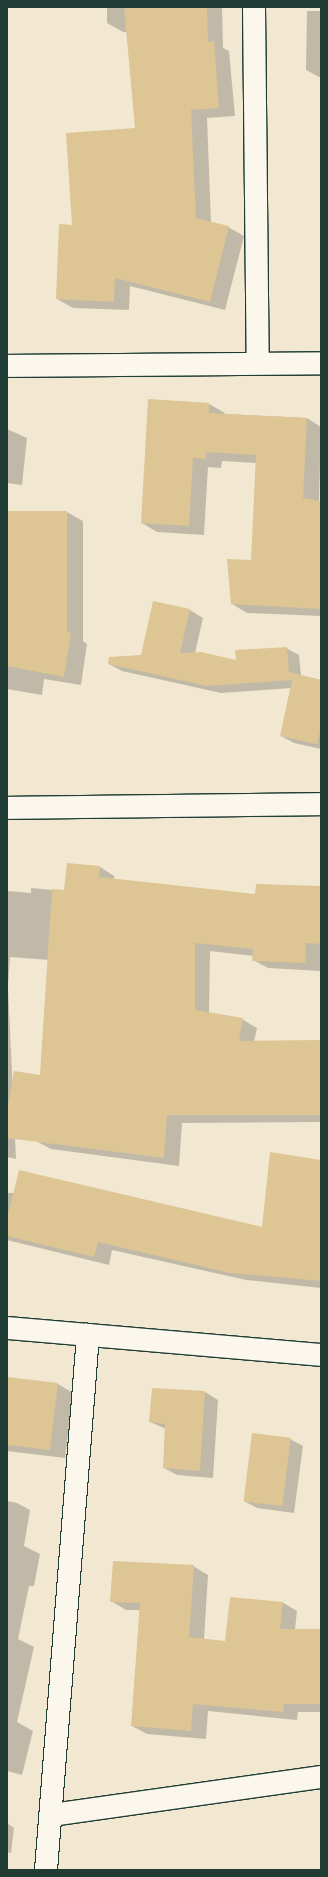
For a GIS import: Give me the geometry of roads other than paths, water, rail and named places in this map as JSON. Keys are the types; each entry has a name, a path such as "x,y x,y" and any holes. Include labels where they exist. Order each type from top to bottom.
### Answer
{"street":[{"path":"254,7 258,364"},
{"path":"7,366 321,363"},
{"path":"7,808 321,804"},
{"path":"7,1328 321,1355"},
{"path":"46,1870 88,1335"},
{"path":"51,1815 321,1777"}]}
